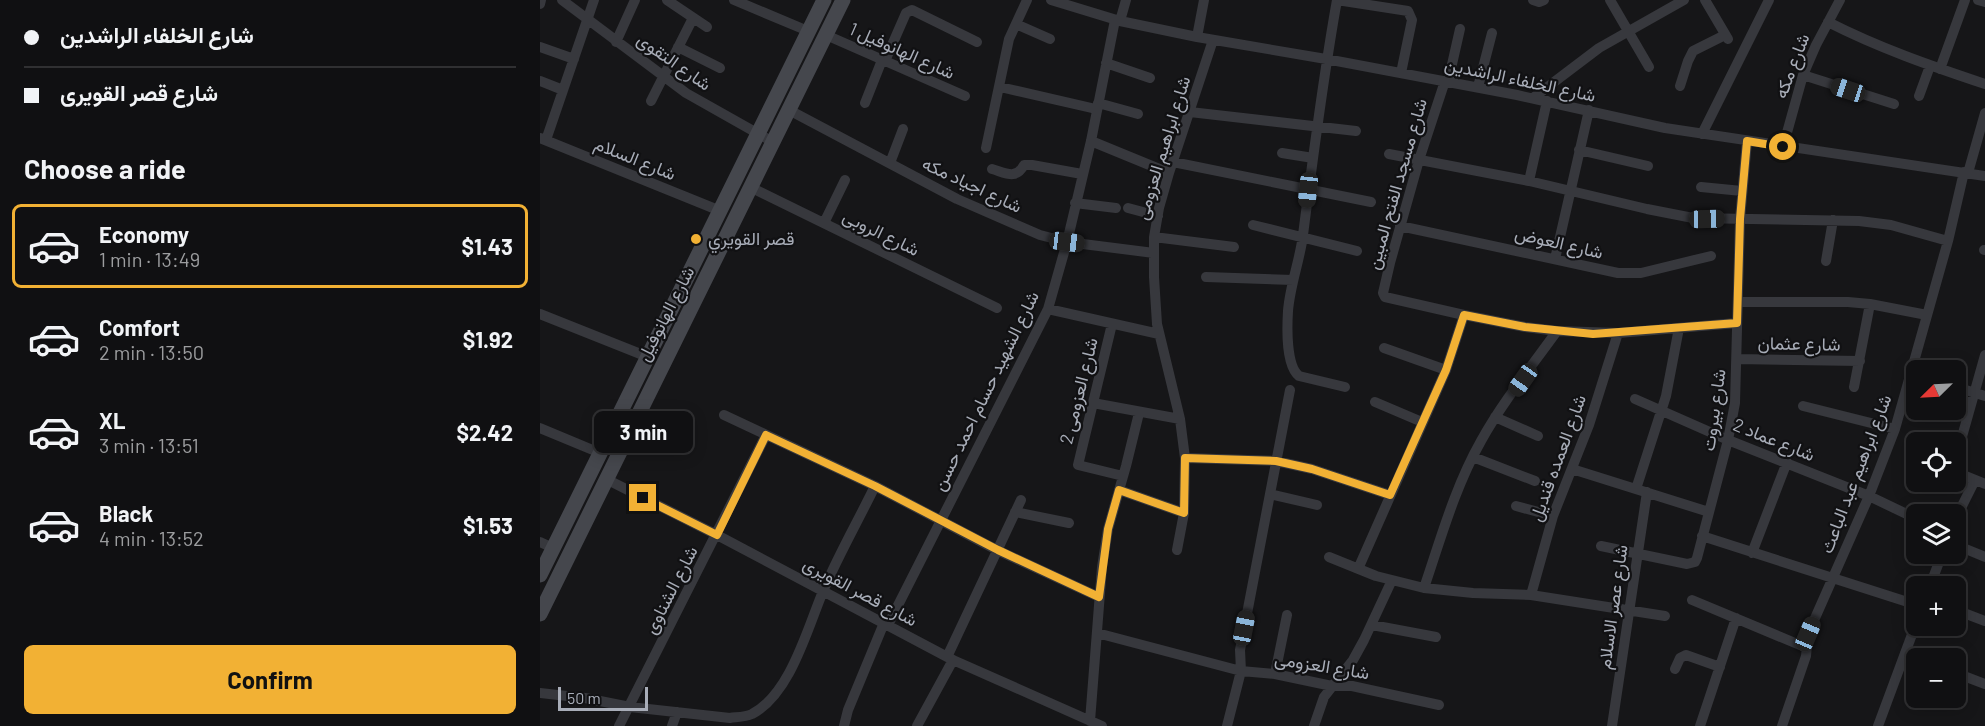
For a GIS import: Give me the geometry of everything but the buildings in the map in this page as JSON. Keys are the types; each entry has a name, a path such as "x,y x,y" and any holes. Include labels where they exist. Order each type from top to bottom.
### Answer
{"street":[{"name":"شارع التقوى","path":"562,0 691,96 773,142"},
{"path":"543,139 563,90 594,0"},
{"path":"616,42 635,0"},
{"path":"667,0 707,27"},
{"path":"734,0 808,31"},
{"name":"شارع الهانوفيل","path":"540,575 547,545 600,453 718,210 824,0"},
{"name":"شارع الهانوفيل","path":"540,614 843,0"},
{"path":"986,148 1009,39 1027,0"},
{"name":"شارع الخلفاء الراشدين","path":"1052,0 1117,21 1478,87 1702,135 1985,176"},
{"name":"شارع الشهيد حسام احمد حسن","path":"844,726 848,710 886,624 942,520 1048,309 1091,141 1106,63 1117,21 1126,0"},
{"path":"1197,37 1204,0"},
{"path":"1345,387 1299,376 1294,372 1289,348 1288,312 1303,237 1326,59 1337,0 1408,11 1412,20 1401,73"},
{"path":"1534,0 1544,0"},
{"path":"1610,0 1649,67"},
{"path":"1533,98 1576,64 1684,0"},
{"path":"1680,86 1693,51 1727,38 1706,0"},
{"path":"1702,135 1769,0"},
{"name":"شارع مكه","path":"1783,147 1803,75 1840,0"},
{"path":"1919,96 1935,67 1965,0"},
{"path":"1978,0 1985,2"},
{"path":"865,103 906,13 912,10 977,42"},
{"path":"651,101 693,18"},
{"path":"1828,22 1863,40 1985,84"},
{"path":"1016,24 1050,39"},
{"name":"شارع مسجد الفتح المبين","path":"1460,29 1447,81 1419,160 1383,293 1385,297 1464,315"},
{"path":"1478,87 1492,33"},
{"name":"شارع الهانوفيل 1","path":"826,35 965,96"},
{"name":"شارع ابراهيم العزومى","path":"1177,550 1184,513 1185,458 1180,419 1157,324 1154,237 1171,167 1213,40"},
{"path":"540,47 574,59"},
{"path":"678,47 720,69"},
{"path":"1106,63 1150,78"},
{"path":"1803,75 1894,104"},
{"path":"540,81 563,90"},
{"path":"1000,87 1138,114"},
{"path":"1529,181 1547,101"},
{"name":"شارع اجياد مكه","path":"789,110 957,199 1040,235 1067,242 1154,252"},
{"path":"1556,259 1589,110"},
{"path":"1190,112 1356,131"},
{"name":"شارع ابراهيم عبد الباعث","path":"1917,360 1926,315 1985,113"},
{"path":"890,164 903,129"},
{"name":"شارع السلام","path":"543,139 718,210"},
{"path":"1091,141 1171,167 1371,202"},
{"name":"شارع بيروت","path":"1637,554 1691,564 1697,558 1728,440 1735,403 1740,219 1747,141"},
{"path":"1579,150 1648,166"},
{"path":"1282,153 1312,158"},
{"path":"1389,154 1529,181 1693,218 1859,221 1891,225 1948,241"},
{"path":"992,169 1016,175 1020,173 1024,165 1032,165 1082,174"},
{"path":"824,223 845,180"},
{"name":"شارع الروبى","path":"752,188 997,308"},
{"path":"1701,188 1742,191"},
{"path":"1076,203 1116,208"},
{"path":"1128,208 1158,216"},
{"path":"1826,261 1833,220"},
{"path":"1253,225 1357,251"},
{"name":"شارع العوض","path":"1400,226 1630,274 1711,256"},
{"path":"1154,237 1234,247"},
{"path":"1206,277 1293,280"},
{"path":"1738,302 1848,302 1926,315"},
{"path":"1854,387 1870,304"},
{"path":"1048,309 1159,334"},
{"path":"540,314 648,357"},
{"path":"1358,569 1446,370 1464,315 1557,331 1618,333 1737,323"},
{"name":"شارع العزومى 2","path":"1112,324 1078,465 1123,476"},
{"name":"شارع عصر الاسلام","path":"1612,726 1637,554 1641,490 1672,372 1679,328"},
{"path":"1424,588 1458,490 1473,457 1495,417 1557,331"},
{"name":"شارع العمده قنديل","path":"1531,596 1553,516 1595,408 1618,333"},
{"path":"1384,348 1446,370"},
{"path":"1966,432 1980,394 1985,355"},
{"name":"شارع عثمان","path":"1737,359 1860,361"},
{"path":"1227,726 1241,671 1240,650 1290,390"},
{"name":"شارع ابراهيم عبد الباعث","path":"1782,726 1806,656 1808,634 1869,496 1906,398"},
{"name":"شارع عماد 2","path":"1635,399 1728,440 1869,496 1906,514"},
{"path":"1375,402 1422,422"},
{"path":"1093,403 1180,419"},
{"path":"1803,406 1895,429"},
{"path":"1090,721 1099,597 1108,529 1138,413"},
{"path":"724,415 875,486 998,550 1099,597"},
{"path":"1495,417 1538,436"},
{"path":"540,428 600,453"},
{"name":"شارع الشناوى","path":"619,726 766,435"},
{"path":"1473,457 1535,481"},
{"path":"1185,458 1276,461 1312,469 1390,495"},
{"path":"1752,553 1786,462"},
{"path":"1572,469 1709,512"},
{"path":"1965,504 1980,482 1966,476"},
{"name":"شارع قصر القويرى","path":"606,479 717,535 950,659 1102,726"},
{"path":"540,693 585,698 630,707 730,718 754,713 782,684 793,665 813,622 823,591 875,486"},
{"path":"1119,490 1184,513"},
{"path":"1270,494 1317,505"},
{"path":"917,726 950,659 1021,500"},
{"path":"1516,506 1553,516"},
{"path":"1015,512 1069,523"},
{"name":"شارع ابراهيم عبد الباعث","path":"1702,536 1906,602"},
{"path":"1601,546 1637,554"},
{"path":"1966,549 1985,557"},
{"path":"1329,557 1358,569 1424,588 1531,596 1665,616"},
{"path":"1314,726 1324,697 1353,660 1392,580"},
{"path":"1692,600 1807,648"},
{"path":"1966,614 1985,621"},
{"path":"1275,674 1287,615"},
{"path":"1700,726 1736,618"},
{"path":"1372,625 1436,637"},
{"name":"شارع العزومى","path":"1097,633 1241,671 1275,674 1332,686 1352,686 1439,705"},
{"path":"1880,726 1911,636"},
{"path":"1675,669 1680,658 1686,656 1720,667"},
{"path":"1966,677 1985,684"},
{"path":"672,726 677,712"},
{"path":"751,726 754,713"}],"place":[{"name":"قصر القويري","path":"696,239"}],"route":[{"path":"643,498 717,535 766,435 875,486 998,550 1099,597 1108,529 1119,490 1184,513 1185,458 1276,461 1337,476 1390,495 1446,370 1464,315 1525,327 1593,334 1737,323 1740,219 1747,141 1783,147"}]}
